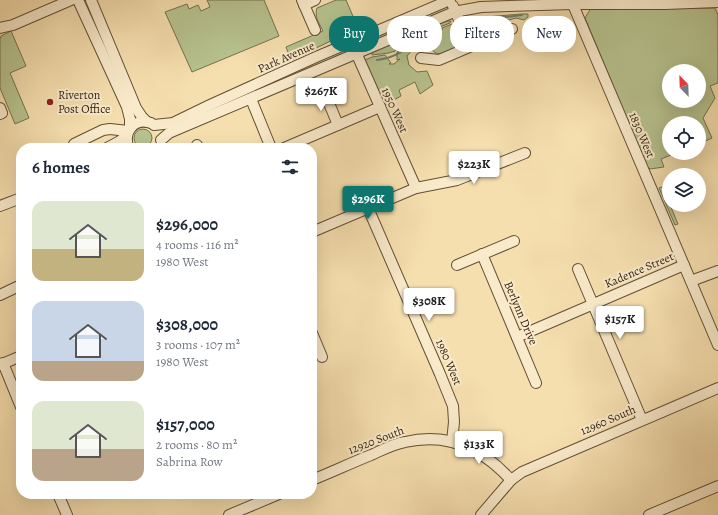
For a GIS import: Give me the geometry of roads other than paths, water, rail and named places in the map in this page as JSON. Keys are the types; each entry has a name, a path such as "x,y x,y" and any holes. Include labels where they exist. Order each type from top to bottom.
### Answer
{"street":[{"path":"0,28 13,25 71,0"},
{"path":"78,0 127,107 130,119 126,140 127,143"},
{"name":"Park Avenue","path":"91,0 136,108 142,118 158,130 159,143"},
{"path":"315,0 303,2 315,30"},
{"name":"Park Avenue","path":"379,31 451,0 456,16"},
{"name":"Park Avenue","path":"160,143 176,130 454,12 481,7 572,2 680,4 718,2"},
{"name":"1830 West","path":"572,2 718,346"},
{"name":"Park Avenue","path":"128,131 138,122 151,124 173,122 330,52"},
{"path":"421,58 439,60 457,52"},
{"name":"1950 West","path":"356,54 416,188"},
{"path":"324,91 338,125"},
{"path":"251,99 269,143"},
{"path":"296,143 380,107"},
{"path":"0,108 2,113 0,114"},
{"path":"76,143 104,130 110,129 128,131"},
{"path":"116,143 120,141 128,131"},
{"path":"317,230 416,188 457,180 524,153"},
{"path":"0,206 16,200"},
{"name":"1980 West","path":"368,208 453,406 454,422 452,442"},
{"path":"457,265 514,240"},
{"name":"Berlynn Drive","path":"482,254 536,383"},
{"name":"Kadence Street","path":"517,337 684,266"},
{"path":"578,269 642,420"},
{"path":"691,281 718,271"},
{"path":"0,295 16,287"},
{"path":"317,345 322,357"},
{"path":"16,358 1,364 16,396"},
{"name":"12960 South","path":"487,513 511,480 522,472 718,388"},
{"name":"12920 South","path":"317,478 404,442 428,439 452,442 465,446 489,459 511,480"},
{"path":"649,515 718,486"},
{"path":"60,499 67,515"},
{"path":"229,515 267,499"}],"waterway":[{"path":"514,16 522,15"},
{"path":"377,60 384,59 401,52"}],"place":[{"name":"Riverton Post Office","path":"50,102"}]}
